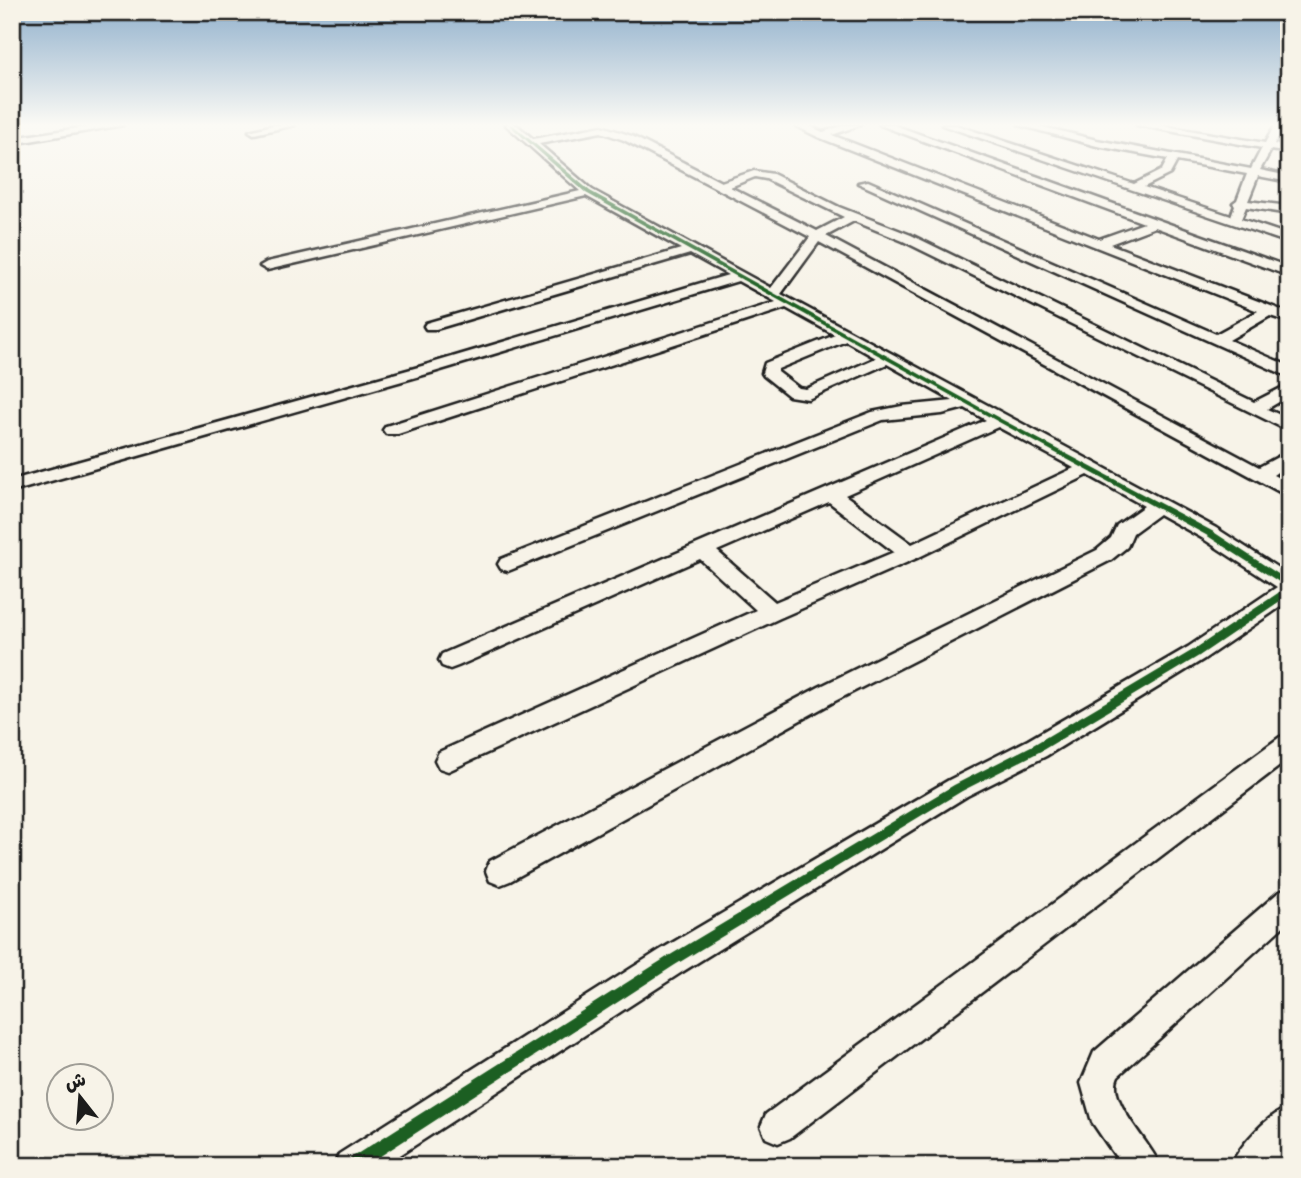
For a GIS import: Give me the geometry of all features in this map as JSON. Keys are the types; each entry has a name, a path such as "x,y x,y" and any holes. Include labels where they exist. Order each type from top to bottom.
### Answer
{"street":[{"path":"351,1166 671,961 958,788 1037,747 1196,653 1289,587 1209,533 999,420 790,302 690,250 588,192 575,180"},
{"path":"709,180 1289,491"},
{"path":"721,186 737,180"},
{"path":"776,180 852,217 907,238 1289,426"},
{"path":"908,180 1217,340 1289,372"},
{"path":"1037,180 1156,223 1235,236 1289,239"},
{"path":"1115,180 1235,220"},
{"path":"1136,187 1151,180"},
{"path":"1235,236 1239,203 1250,180"},
{"path":"864,183 950,202 1100,243 1289,318"},
{"path":"267,266 588,192"},
{"path":"1239,203 1289,211"},
{"path":"774,294 817,236 852,217"},
{"path":"1100,243 1156,223"},
{"path":"1235,236 1289,272"},
{"path":"431,326 690,250"},
{"path":"12,486 428,369 740,276"},
{"path":"391,429 790,302"},
{"path":"1217,340 1270,310"},
{"path":"849,335 771,366 770,373 795,393 808,394 888,358"},
{"path":"1254,409 1289,389"},
{"path":"508,564 878,416 902,411 942,409 967,402"},
{"path":"450,660 999,420"},
{"path":"1260,475 1289,456"},
{"path":"447,760 772,612 911,553 1088,468"},
{"path":"831,494 911,553"},
{"path":"500,871 827,694 1104,555 1119,542 1128,526 1158,506"},
{"path":"703,550 772,612"},
{"path":"778,1126 1289,746"},
{"path":"1143,1166 1104,1110 1097,1083 1106,1064 1289,902"},
{"path":"1248,1166 1289,1124"}],"cycle path":[{"path":"574,180 588,192 1209,533 1289,585"},
{"path":"351,1166 671,961 958,788 1037,748 1196,653 1289,590"}]}
